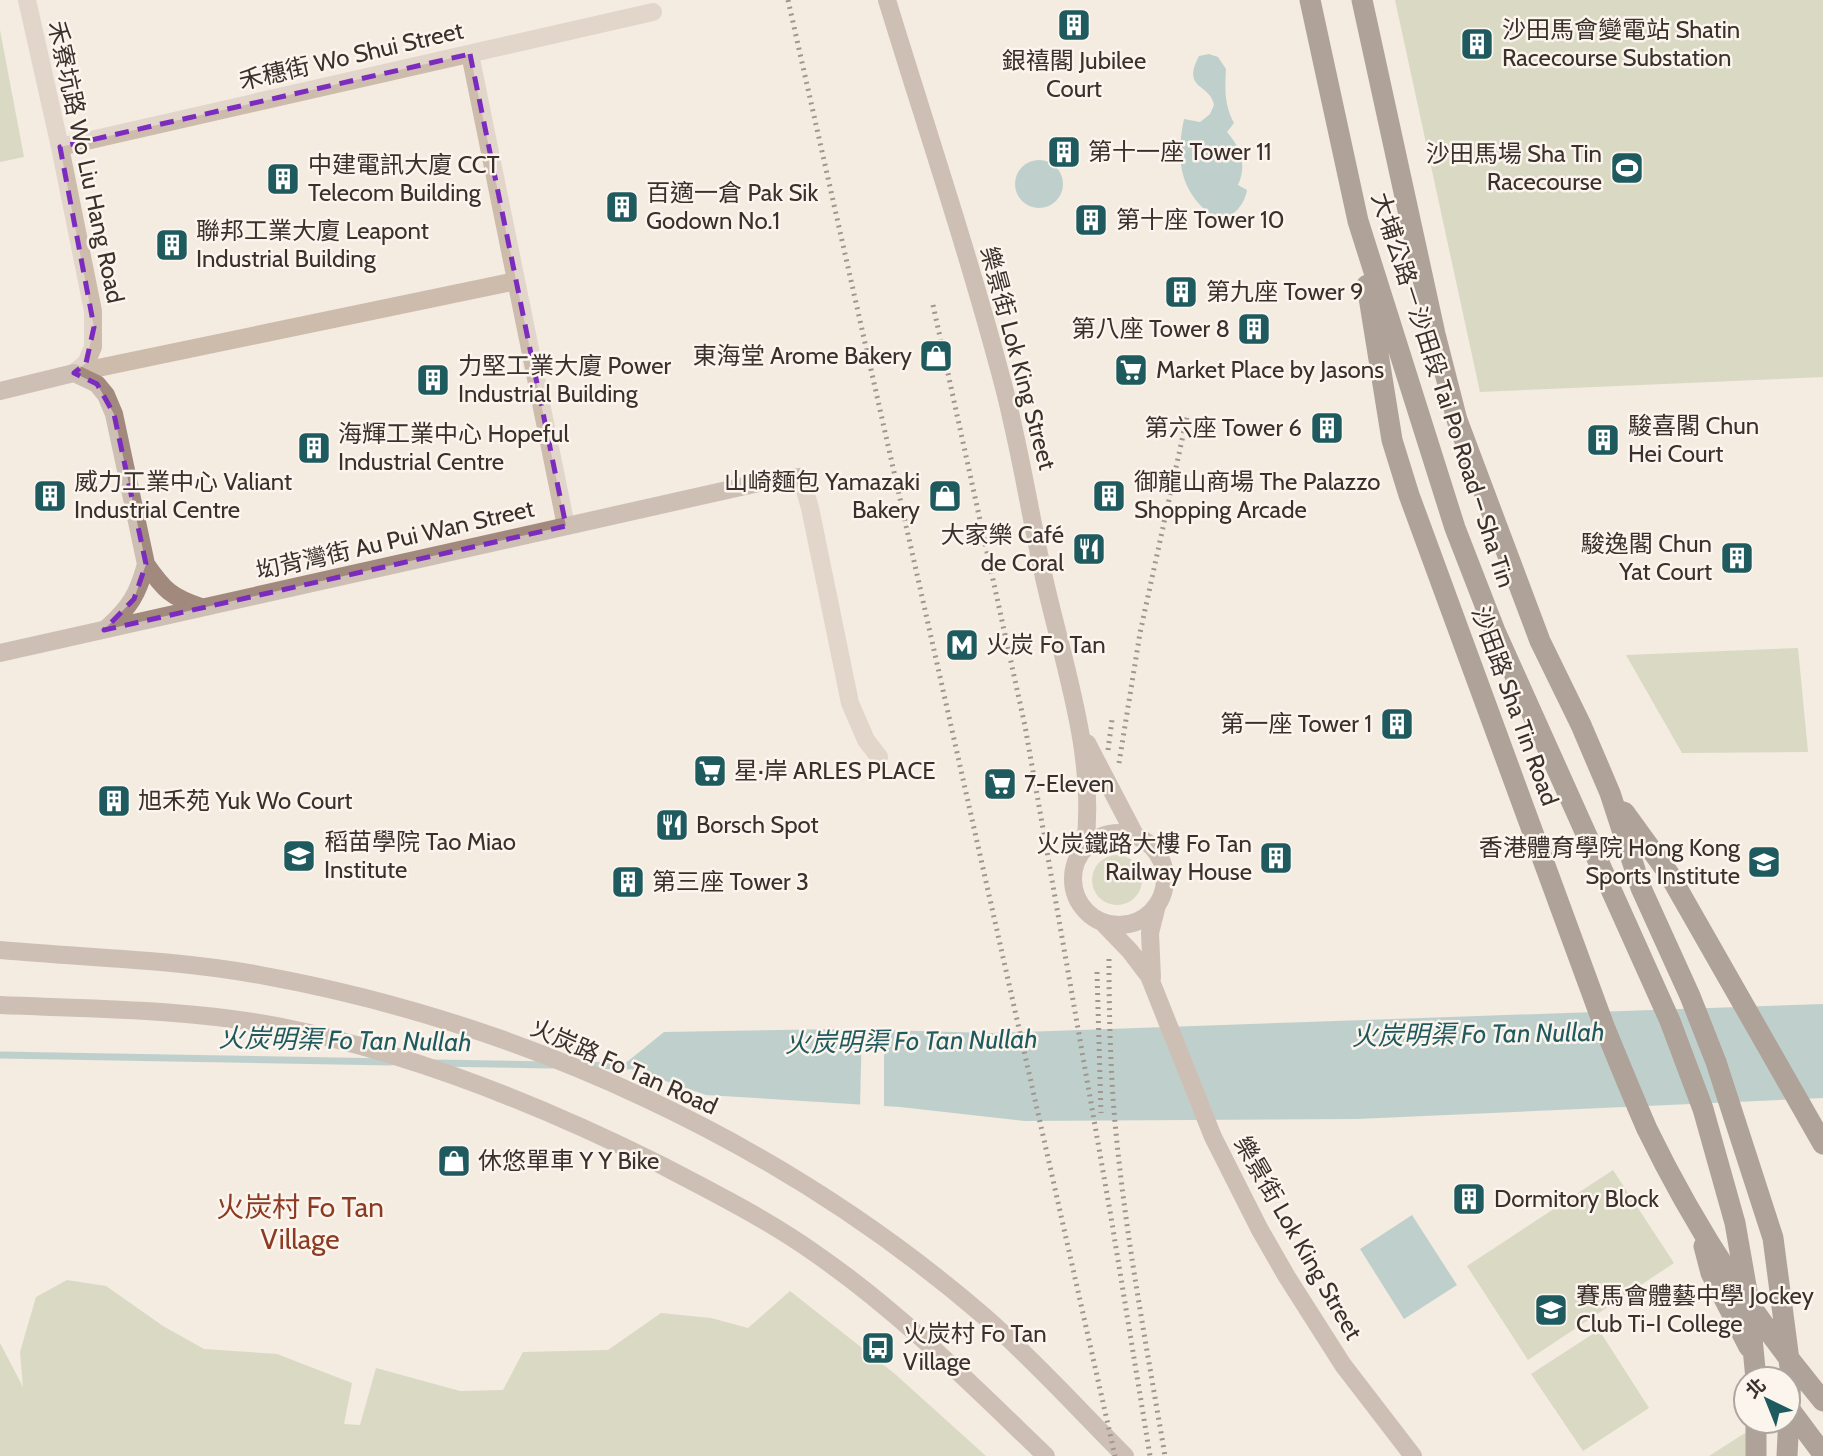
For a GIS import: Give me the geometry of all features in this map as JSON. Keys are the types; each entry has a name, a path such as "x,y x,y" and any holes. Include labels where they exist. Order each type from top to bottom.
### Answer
{"highway":[{"name":"大埔公路－沙田段 Tai Po Road – Sha Tin","path":"1310,0 1358,220 1455,528 1495,631 1660,997 1703,1109 1735,1223 1748,1297 1755,1365"},
{"name":"大埔公路－沙田段 Tai Po Road – Sha Tin","path":"1362,0 1457,420 1540,641 1581,725 1610,793 1642,888 1716,1062 1773,1238 1791,1375 1787,1456"},
{"name":"沙田路 Sha Tin Road","path":"1358,220 1396,451 1415,512 1597,1006 1648,1130 1700,1227 1744,1298 1823,1401"},
{"path":"1610,793 1669,874 1823,1144"},
{"path":"1700,1227 1711,1273 1723,1300 1761,1365"},
{"path":"1802,1426 1822,1452"},
{"path":"1756,1435 1756,1456"}],"street":[{"name":"禾寮坑路 Wo Liu Hang Road","path":"27,0 90,293 94,327 93,347 86,363 74,373"},
{"name":"樂景街 Lok King Street","path":"887,0 970,268 1002,382 1031,506 1045,580 1082,733 1088,794 1085,847"},
{"name":"禾穗街 Wo Shui Street","path":"60,147 653,12"},
{"path":"470,54 566,526"},
{"path":"0,391 115,364 516,281"},
{"path":"74,373 97,384 106,395 114,414 146,564 160,583 178,600 205,608"},
{"name":"㘭背灣街 Au Pui Wan Street","path":"0,653 772,480 801,477 810,508 850,703 866,740 879,757"},
{"path":"104,630 127,610 134,599 140,588 146,564"},
{"name":"樂景街 Lok King Street","path":"1082,733 1135,835"},
{"path":"1122,832 1135,835 1150,844 1163,865 1165,878 1157,905 1146,916 1133,923 1118,925 1103,922 1090,915 1080,904 1074,890 1076,860 1085,847 1096,838 1122,832"},
{"name":"樂景街 Lok King Street","path":"1154,988 1150,946 1152,921 1157,905"},
{"name":"樂景街 Lok King Street","path":"1103,922 1142,965 1154,988 1173,1042 1213,1137 1287,1277 1343,1365 1413,1456"},
{"name":"火炭路 Fo Tan Road","path":"0,950 118,957 258,974 404,1009 538,1053 648,1099 796,1180 874,1231 954,1291 1002,1333 1125,1456"},
{"path":"0,1005 165,1012 304,1032 407,1060 526,1103 594,1132 718,1194 816,1253 893,1313 1046,1456"}],"highlighted area":[{"path":"470,54 566,526 104,630 134,599 146,564 114,414 97,384 74,373 86,363 94,327 60,147"}],"green space":[{"name":"沙田馬場 Sha Tin Racecourse","path":"1395,0 1823,0 1823,377 1480,392"},
{"path":"0,30 24,157 0,162"},
{"path":"1798,648 1808,752 1682,753 1626,655"},
{"path":"1117,855 1134,863 1142,880 1134,897 1117,905 1100,897 1092,880 1100,863"},
{"path":"1613,1170 1674,1263 1528,1360 1467,1266"},
{"path":"67,1280 106,1286 163,1326 204,1349 277,1354 352,1383 344,1424 360,1425 376,1368 460,1391 503,1390 523,1352 608,1350 661,1313 711,1318 748,1328 790,1291 895,1374 986,1456 0,1456 0,1343 23,1387 20,1352 36,1297"},
{"path":"1599,1330 1649,1408 1583,1451 1531,1374"},
{"path":"1746,1435 1750,1448 1745,1456 1709,1456"}],"water":[{"path":"1209,54 1218,57 1226,69 1225,90 1234,123 1227,132 1241,157 1242,171 1238,185 1247,190 1238,209 1222,217 1205,210 1192,195 1184,178 1180,156 1184,119 1200,122 1210,114 1214,105 1193,75 1199,56"},
{"path":"1039,160 1056,167 1063,184 1056,201 1039,208 1022,201 1015,184 1022,167"},
{"path":"1823,1004 1823,1098 1357,1119 1025,1121 900,1107 706,1095 622,1066 664,1032 843,1029 992,1033"},
{"path":"1412,1215 1457,1285 1404,1319 1360,1249"}],"pier":[{"path":"862,1026 884,1026 884,1109 860,1107"}],"waterway":[{"name":"火炭明渠 Fo Tan Nullah","path":"0,1055 391,1062"},
{"name":"火炭明渠 Fo Tan Nullah","path":"435,1063 552,1065"},
{"name":"火炭明渠 Fo Tan Nullah","path":"582,1065 629,1066"}],"railway":[{"path":"788,0 1115,1456"},
{"path":"933,305 1025,726 1150,1456"},
{"path":"1119,763 1140,633 1187,417"},
{"path":"1108,750 1112,720"},
{"path":"1109,959 1111,1063 1122,1188 1165,1456"},
{"path":"1097,972 1101,1113"}],"place":[{"name":"銀禧閣 Jubilee Court","path":"1074,25"},
{"name":"沙田馬會變電站 Shatin Racecourse Substation","path":"1477,44"},
{"name":"第十一座 Tower 11","path":"1064,152"},
{"name":"沙田馬場 Sha Tin Racecourse","path":"1627,168"},
{"name":"中建電訊大廈 CCT Telecom Building","path":"283,179"},
{"name":"百適一倉 Pak Sik Godown No.1","path":"622,207"},
{"name":"第十座 Tower 10","path":"1091,220"},
{"name":"聯邦工業大廈 Leapont Industrial Building","path":"172,245"},
{"name":"第九座 Tower 9","path":"1181,292"},
{"name":"第八座 Tower 8","path":"1254,329"},
{"name":"東海堂 Arome Bakery","path":"936,356"},
{"name":"Market Place by Jasons","path":"1131,370"},
{"name":"力堅工業大廈 Power Industrial Building","path":"433,380"},
{"name":"第六座 Tower 6","path":"1327,428"},
{"name":"駿喜閣 Chun Hei Court","path":"1603,440"},
{"name":"海輝工業中心 Hopeful Industrial Centre","path":"314,448"},
{"name":"威力工業中心 Valiant Industrial Centre","path":"50,496"},
{"name":"山崎麵包 Yamazaki Bakery","path":"945,496"},
{"name":"御龍山商場 The Palazzo Shopping Arcade","path":"1109,496"},
{"name":"大家樂 Café de Coral","path":"1089,549"},
{"name":"駿逸閣 Chun Yat Court","path":"1737,558"},
{"name":"火炭 Fo Tan","path":"962,645"},
{"name":"第一座 Tower 1","path":"1397,724"},
{"name":"星·岸 ARLES PLACE","path":"710,771"},
{"name":"7-Eleven","path":"1000,784"},
{"name":"旭禾苑 Yuk Wo Court","path":"114,801"},
{"name":"Borsch Spot","path":"672,825"},
{"name":"稻苗學院 Tao Miao Institute","path":"299,856"},
{"name":"火炭鐵路大樓 Fo Tan Railway House","path":"1276,858"},
{"name":"香港體育學院 Hong Kong Sports Institute","path":"1764,862"},
{"name":"第三座 Tower 3","path":"628,882"},
{"name":"休悠單車 Y Y Bike","path":"454,1161"},
{"name":"Dormitory Block","path":"1469,1199"},
{"name":"賽馬會體藝中學 Jockey Club Ti-I College","path":"1551,1310"},
{"name":"火炭村 Fo Tan Village","path":"878,1348"}],"district":[{"name":"火炭村 Fo Tan Village","path":"300,1223"}]}
